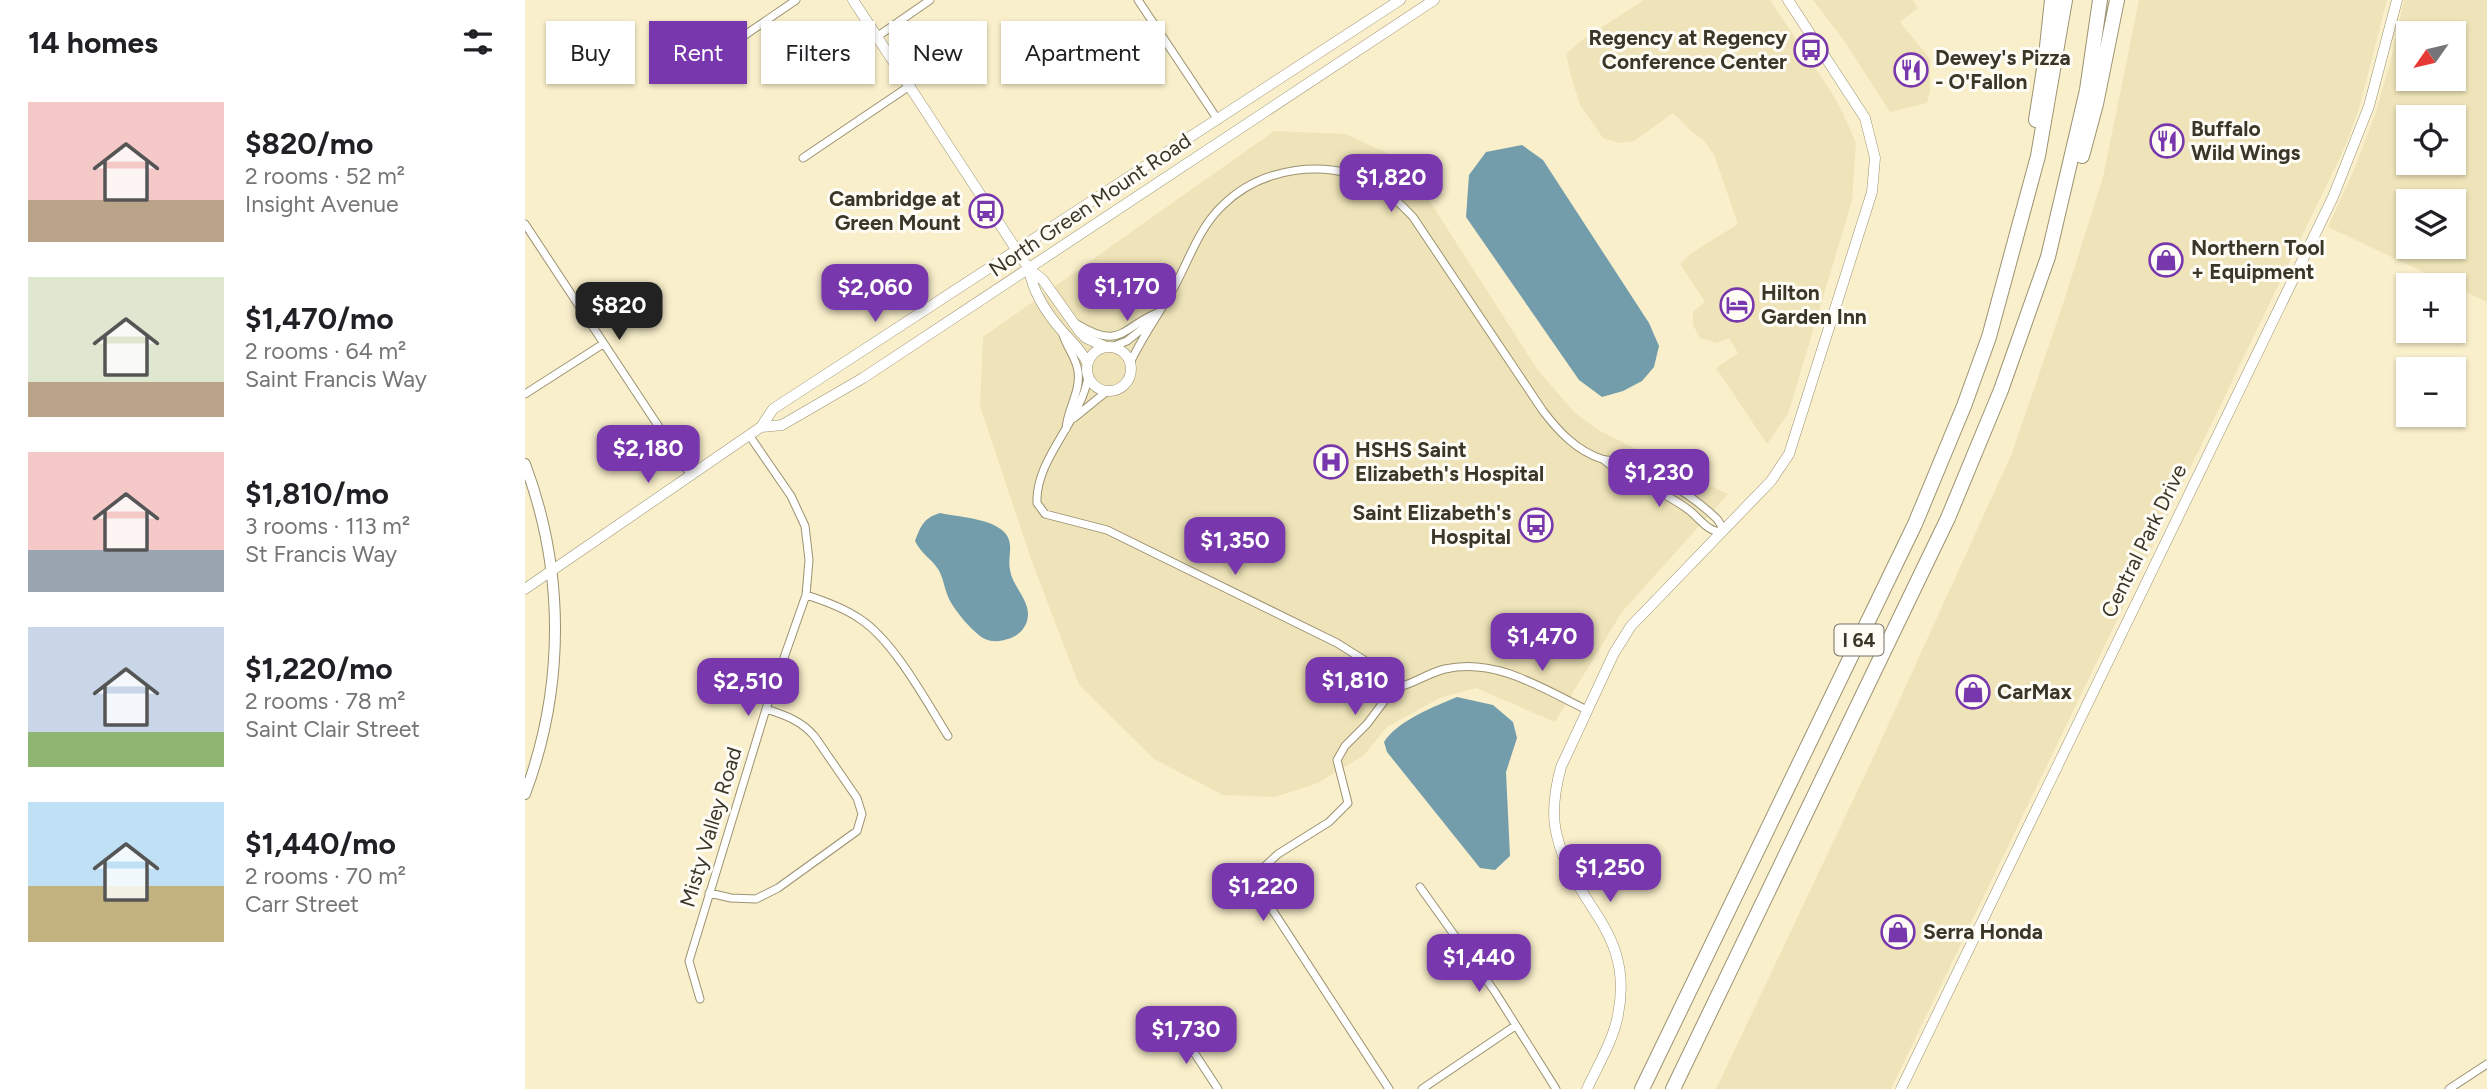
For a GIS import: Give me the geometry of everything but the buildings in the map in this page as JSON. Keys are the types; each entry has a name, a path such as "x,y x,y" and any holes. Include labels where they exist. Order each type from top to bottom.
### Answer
{"highway":[{"path":"2032,174 2031,150 2052,0"},
{"name":"I 64","path":"1642,1089 1942,463 1989,337 2038,156 2065,0"},
{"name":"I 64","path":"1673,1089 1948,518 2001,390 2048,257 2087,90 2100,0"},
{"path":"2048,257 2061,233 2072,194 2096,104 2117,0"}],"main road":[{"path":"525,464 543,517 553,570 556,646 547,723 525,794"}],"street":[{"path":"747,34 796,0"},
{"path":"853,0 911,85 1029,270 1043,280 1071,322 1086,338 1121,351 1130,363 1131,373 1127,382 1116,391 1106,392 1074,418"},
{"path":"878,36 930,0"},
{"path":"1138,0 1218,120"},
{"name":"North Green Mount Road","path":"525,589 761,427 773,409 1400,0"},
{"name":"North Green Mount Road","path":"761,427 782,425 837,394 1029,270 1434,0"},
{"path":"1587,1089 1612,1037 1618,1016 1621,976 1609,934 1577,882 1557,836 1554,812 1556,786 1568,750 1614,653 1631,626 1771,481 1789,454 1861,229 1875,176 1875,158 1865,118 1788,0"},
{"name":"Central Park Drive","path":"1901,1089 2332,200 2369,106 2396,0"},
{"path":"803,158 911,85"},
{"path":"1130,363 1207,223 1238,193 1254,183 1290,171 1325,170 1360,178 1387,192 1413,217 1555,426 1580,448 1677,502 1711,530 1722,532"},
{"path":"525,225 690,474"},
{"path":"1029,270 1032,288 1062,331 1083,353 1088,377 1074,418 1053,453 1039,487 1037,503 1041,511 1107,530 1340,644 1371,665 1394,688"},
{"path":"1071,322 1092,333 1114,335 1132,329 1158,312"},
{"path":"1087,362 1097,351 1127,341 1153,321"},
{"path":"1062,331 1078,370 1077,391 1067,416 1066,430"},
{"path":"525,394 603,344"},
{"path":"1088,377 1093,385 1106,392"},
{"name":"Misty Valley Road","path":"700,999 688,961 766,709 806,595 809,560 805,526 791,496 749,435"},
{"path":"1604,460 1629,465 1681,490 1717,519 1722,532"},
{"path":"806,595 828,602 862,620 889,646 948,736"},
{"path":"1389,1089 1259,891 1264,867 1278,854 1329,822 1348,803 1337,760 1345,746 1367,724 1394,688 1447,668 1477,667 1506,672 1587,710"},
{"path":"709,892 731,898 756,899 778,888 857,831 862,814 857,798 815,737 808,728 787,716 766,709"},
{"path":"1420,887 1495,992 1556,1089"},
{"path":"1422,1089 1515,1026"},
{"path":"1178,1028 1218,1089"},
{"path":"2449,1089 2487,1064"}],"shaded area":[{"path":"1644,0 1770,0 1830,90 1856,143 1852,201 1788,414 1767,444 1716,368 1738,353 1729,338 1717,343 1700,338 1693,325 1693,312 1705,302 1680,264 1690,254 1738,224 1714,155 1705,142 1673,113 1634,141 1619,143 1603,138 1580,105 1571,76 1566,54 1582,40"},
{"path":"1813,0 1913,0 1918,8 1900,22 1930,59 1930,91 1927,103 1890,112 1845,42"},
{"path":"2139,0 2387,0 2359,109 2345,147 1891,1089 1716,1089 1873,758 2012,453 2103,177"},
{"path":"2404,0 2487,0 2487,302 2466,292 2466,273 2426,273 2328,227 2354,170 2375,114 2396,36 2396,91 2466,91 2466,21 2399,21"},
{"name":"HSHS Saint Elizabeth's Hospital","path":"1274,131 1346,134 1404,161 1537,369 1574,412 1598,430 1728,494 1622,612 1555,722 1476,688 1440,698 1387,727 1364,755 1318,783 1275,797 1223,795 1154,759 1079,685 1032,562 980,406 983,337"}],"water":[{"path":"1522,145 1543,160 1649,323 1659,346 1654,367 1642,381 1623,391 1602,397 1579,380 1466,217 1469,175 1486,152"},
{"path":"940,513 989,523 1002,530 1009,539 1011,576 1028,614 1021,632 1015,636 998,641 985,639 969,626 953,606 938,569 915,541 924,523"},
{"path":"1457,697 1493,705 1513,722 1517,738 1506,772 1510,856 1495,870 1480,868 1387,752 1384,742 1407,721"}],"place":[{"name":"Regency at Regency Conference Center","path":"1811,50"},
{"name":"Dewey's Pizza - O'Fallon","path":"1911,70"},
{"name":"Buffalo Wild Wings","path":"2167,141"},
{"name":"Cambridge at Green Mount","path":"986,211"},
{"name":"Northern Tool + Equipment","path":"2166,260"},
{"name":"Hilton Garden Inn","path":"1737,305"},
{"name":"HSHS Saint Elizabeth's Hospital","path":"1331,462"},
{"name":"Saint Elizabeth's Hospital","path":"1536,525"},
{"name":"CarMax","path":"1973,692"},
{"name":"Serra Honda","path":"1898,932"}]}
